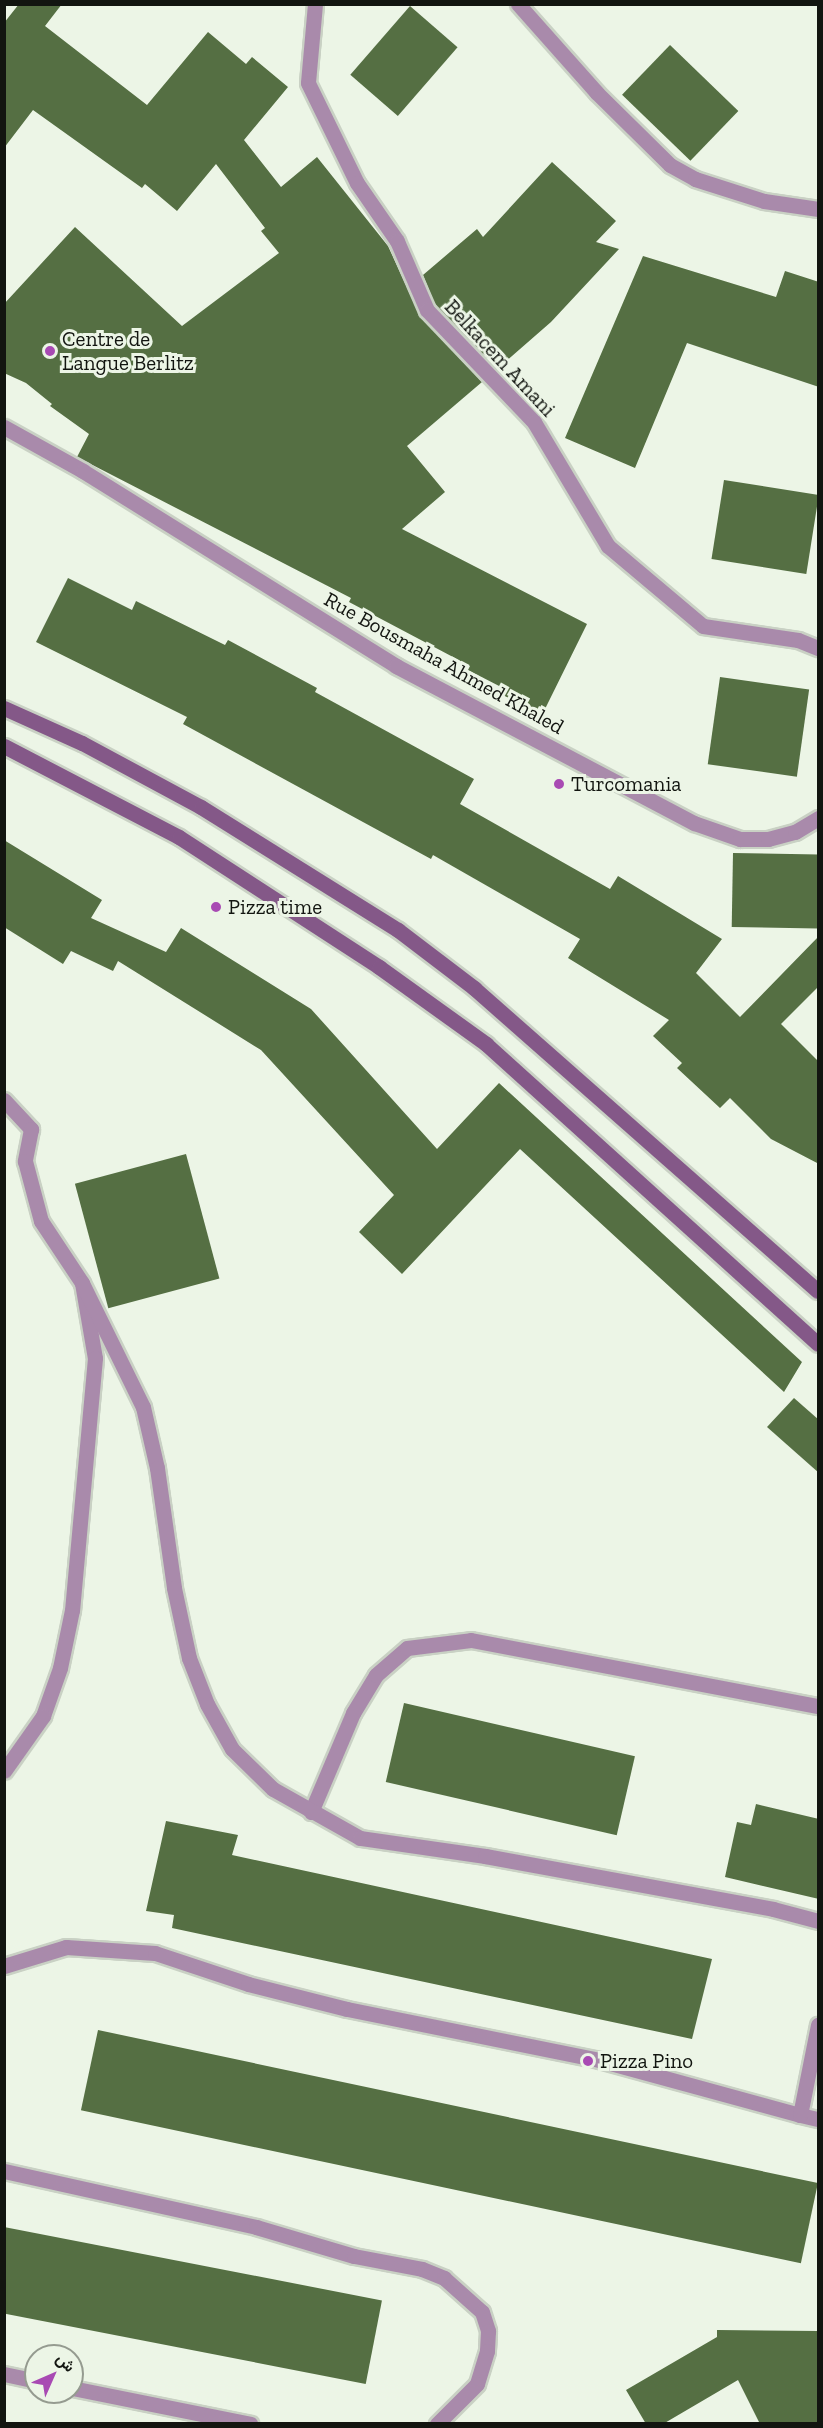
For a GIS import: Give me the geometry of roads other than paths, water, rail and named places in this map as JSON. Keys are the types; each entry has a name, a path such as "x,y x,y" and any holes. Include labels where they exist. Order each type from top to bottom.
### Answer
{"main road":[{"path":"4,708 82,743 201,807 398,930 474,988 819,1291"},
{"path":"4,746 179,837 380,967 486,1044 819,1344"}],"street":[{"name":"Belkacem Amani","path":"315,4 308,83 357,183 397,241 427,310 534,422 608,546 703,626 798,640 819,648"},
{"path":"519,4 596,92 670,165 695,179 764,201 819,209"},
{"name":"Rue Bousmaha Ahmed Khaled","path":"4,427 83,471 396,666 694,823 740,839 768,839 795,832 819,818"},
{"path":"4,1100 31,1129 25,1161 41,1221 82,1283 142,1407 158,1468 174,1588 189,1658 207,1704 232,1749 273,1789 360,1838 485,1856 819,1921"},
{"path":"4,1771 43,1716 60,1668 72,1610 94,1358 82,1283"},
{"path":"311,1812 353,1713 376,1675 407,1648 471,1640 819,1706"},
{"path":"4,1966 66,1947 155,1953 248,1984 336,2006 599,2060 819,2119"},
{"path":"800,2115 819,2025"},
{"path":"4,2171 255,2227 354,2256 422,2269 444,2278 482,2312 488,2331 487,2351 477,2384 437,2424"},
{"path":"4,2374 24,2378"},
{"path":"84,2390 250,2424"}],"place":[{"name":"Centre de Langue Berlitz","path":"50,351"},
{"name":"Turcomania","path":"559,784"},
{"name":"Pizza time","path":"216,907"},
{"name":"Pizza Pino","path":"588,2061"}]}
